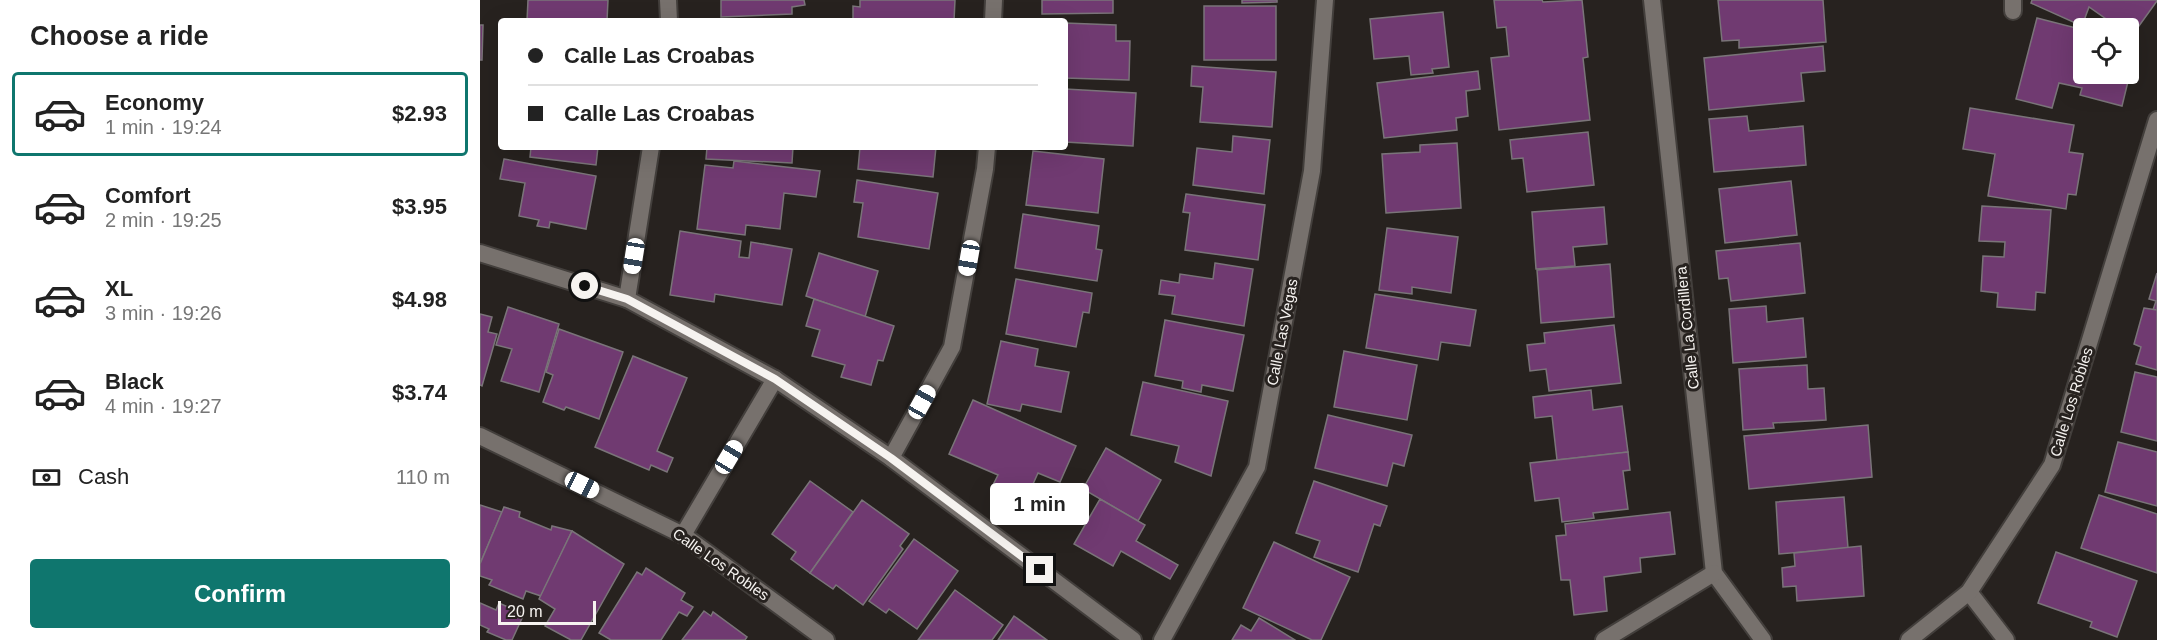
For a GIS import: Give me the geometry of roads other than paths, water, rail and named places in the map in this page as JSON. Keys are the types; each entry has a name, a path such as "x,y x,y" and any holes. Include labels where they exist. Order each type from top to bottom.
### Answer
{"street":[{"path":"668,0 669,18"},
{"path":"993,18 994,0"},
{"name":"Calle Las Vegas","path":"1162,640 1257,467 1312,171 1325,0"},
{"name":"Calle La Cordillera","path":"1652,0 1713,573"},
{"name":"Calle Los Robles","path":"1909,640 1969,592 2052,465 2157,120"},
{"path":"627,299 651,150"},
{"path":"891,458 952,347 987,150"},
{"path":"480,253 627,299 775,379 891,458 1133,640"},
{"path":"684,535 775,379"},
{"name":"Calle Los Robles","path":"480,436 684,535 826,640"},
{"path":"1604,640 1713,573 1763,640"},
{"path":"1969,592 2006,640"}]}
